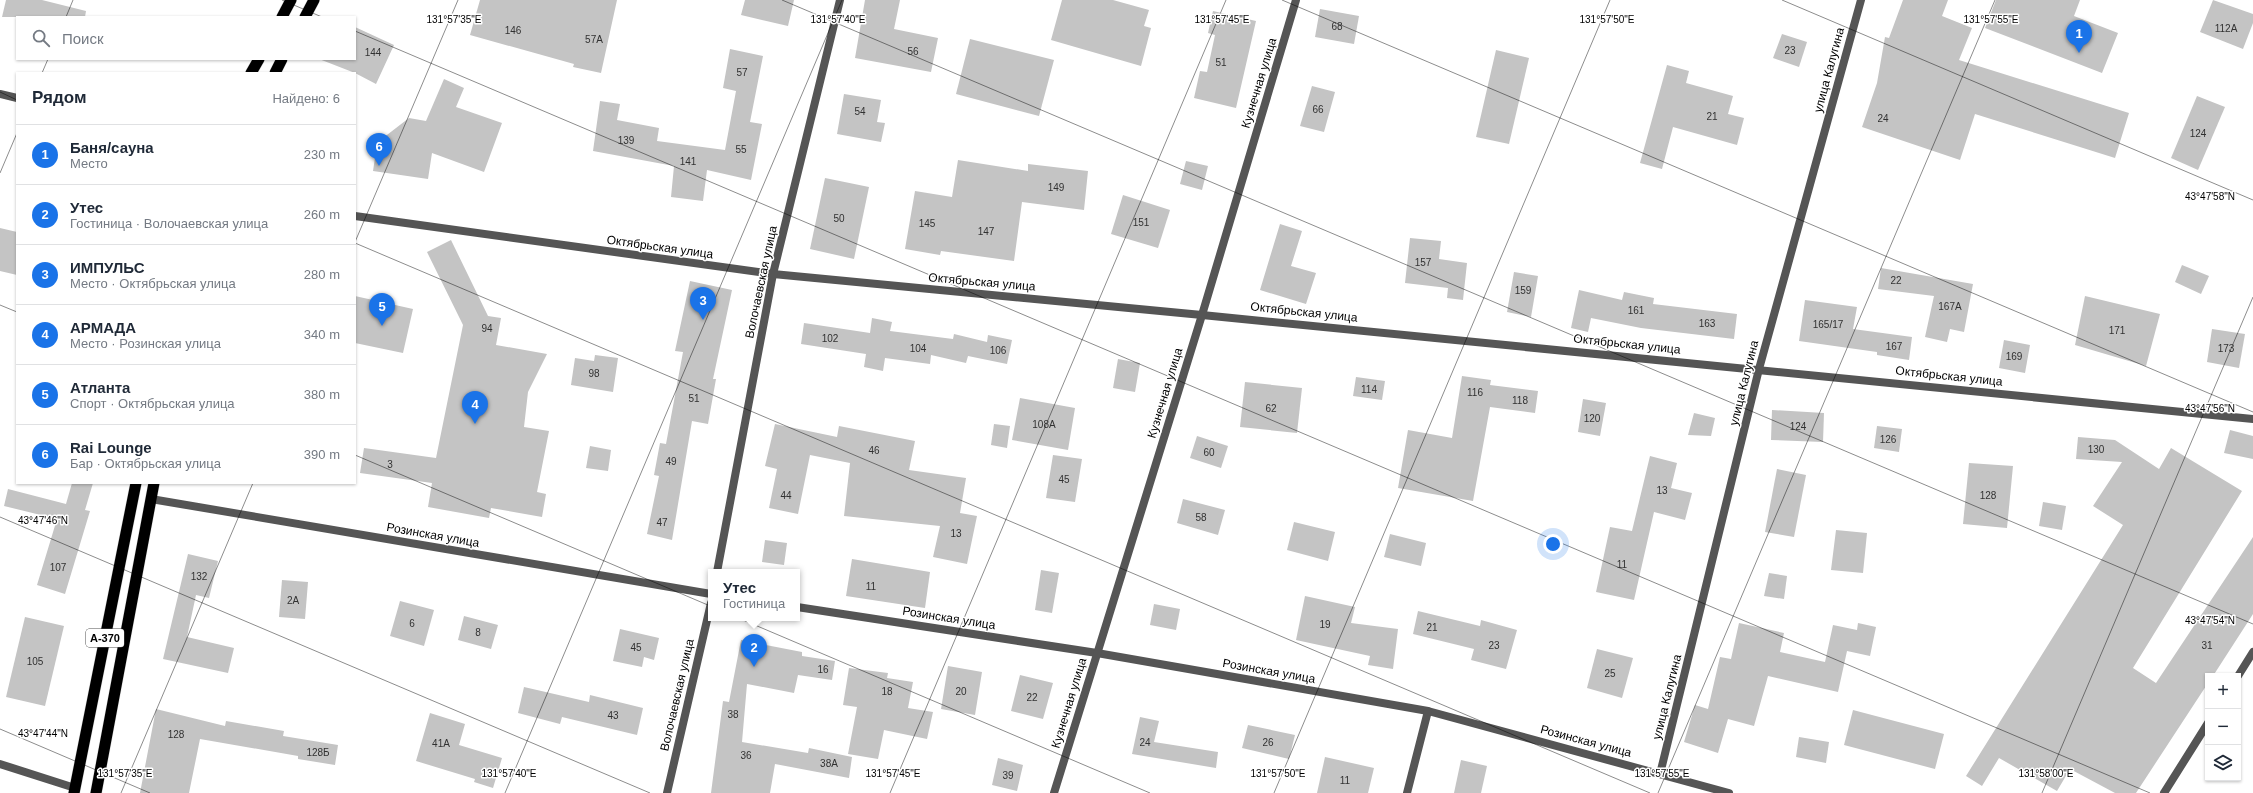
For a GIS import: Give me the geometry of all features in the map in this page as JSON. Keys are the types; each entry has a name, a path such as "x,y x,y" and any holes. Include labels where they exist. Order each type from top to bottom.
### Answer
{"highway":[{"path":"283,16 291,0"},
{"path":"306,16 314,0"},
{"path":"252,72 258,60"},
{"path":"275,72 281,60"},
{"name":"А-370","path":"75,790 136,484"},
{"name":"А-370","path":"96,793 154,484"}],"street":[{"name":"Волочаевская улица","path":"718,569 773,274 840,0"},
{"name":"Кузнечная улица","path":"1054,793 1202,315 1296,0"},
{"name":"улица Калугина","path":"1660,774 1759,369 1861,0"},
{"path":"0,94 16,98"},
{"name":"Октябрьская улица","path":"356,216 773,274 1759,369 2253,419"},
{"name":"Розинская улица","path":"151,499 708,593"},
{"name":"Розинская улица","path":"800,607 1097,653 1428,711 1729,793"},
{"name":"Волочаевская улица","path":"667,793 708,616"},
{"path":"2240,673 2253,652"},
{"path":"1408,793 1428,711"},
{"path":"2164,793 2205,728"},
{"path":"0,764 75,790"}],"building":[{"path":"6,0 42,0 86,11 85,16 2,17"},
{"path":"480,0 617,0 601,73 573,67 574,64 470,35"},
{"path":"745,0 794,0 788,26 741,15"},
{"path":"865,0 900,0 894,29 938,38 931,72 855,58"},
{"path":"1062,0 1113,0 1149,10 1144,26 1151,28 1141,66 1051,40"},
{"path":"1903,0 1948,0 1942,16 1972,28 1959,60 2129,113 2115,158 1975,114 1960,160 1862,127 1877,83 1885,37 1889,38"},
{"path":"1996,0 2080,0 2074,16 2118,33 2102,73 1985,28"},
{"path":"2213,0 2253,14 2253,23 2243,49 2200,32"},
{"path":"1320,9 1359,16 1354,44 1315,37"},
{"path":"1213,11 1256,21 1236,108 1194,98 1200,71 1207,72 1215,35 1208,33"},
{"path":"356,27 394,45 376,84 356,74 356,72 322,60 356,60"},
{"path":"1782,34 1807,42 1799,67 1773,58"},
{"path":"970,39 1054,60 1039,116 956,94"},
{"path":"730,49 763,56 750,122 762,124 751,180 707,170 703,201 671,197 674,166 593,151 600,101 620,104 617,120 659,128 657,141 725,150 736,91 723,88"},
{"path":"1496,50 1529,58 1509,144 1476,137"},
{"path":"1667,65 1689,71 1686,83 1733,96 1728,114 1744,118 1737,145 1673,127 1662,169 1640,163"},
{"path":"444,79 464,88 456,107 502,123 484,172 432,153 428,179 373,171 378,138 383,138 409,118 426,121"},
{"path":"1312,86 1335,92 1324,132 1300,126"},
{"path":"844,94 881,100 877,122 885,123 881,142 837,134"},
{"path":"2197,96 2225,107 2198,170 2171,158"},
{"path":"958,160 1028,171 1028,164 1088,171 1084,210 1022,202 1014,261 941,251 940,255 905,249 915,191 952,197"},
{"path":"1186,161 1208,166 1202,190 1180,184"},
{"path":"825,178 869,187 854,259 810,249"},
{"path":"1123,195 1170,210 1158,248 1111,234"},
{"path":"1280,224 1302,231 1291,266 1316,273 1306,304 1260,290"},
{"path":"0,228 16,232 16,275 0,271"},
{"path":"1410,238 1441,241 1439,259 1467,263 1463,300 1447,298 1448,288 1405,283"},
{"path":"451,240 488,316 501,318 496,345 547,354 528,392 524,427 549,431 537,492 546,494 542,517 491,508 489,518 428,507 432,483 360,473 364,448 436,458 463,325 427,252"},
{"path":"2182,265 2209,276 2201,294 2175,282"},
{"path":"1881,268 1973,284 1964,332 1950,329 1947,342 1925,337 1934,296 1878,289"},
{"path":"1514,272 1538,276 1531,317 1507,312"},
{"path":"690,281 732,290 713,379 716,379 708,424 692,421 672,540 647,534 659,476 654,475 660,443 666,444 683,352 675,351"},
{"path":"1579,290 1622,300 1624,292 1654,298 1653,304 1737,314 1734,339 1641,328 1591,318 1588,332 1571,328"},
{"path":"356,296 413,309 403,353 356,343"},
{"path":"2085,296 2160,314 2146,366 2075,345"},
{"path":"1805,300 1857,307 1853,329 1912,337 1909,360 1877,355 1877,352 1799,341"},
{"path":"872,318 892,322 890,331 953,339 954,334 987,342 988,335 1012,340 1007,364 968,356 966,363 931,355 930,364 885,358 883,371 864,367 866,354 801,344 804,323 870,333"},
{"path":"2212,329 2245,334 2239,368 2207,362"},
{"path":"2004,340 2030,345 2025,373 1999,368"},
{"path":"595,355 618,358 613,392 571,385 575,358 594,361"},
{"path":"1118,359 1140,363 1135,392 1113,388"},
{"path":"1462,376 1491,380 1490,385 1538,391 1535,413 1490,407 1473,501 1398,488 1408,430 1452,438"},
{"path":"1356,377 1385,381 1382,400 1353,396"},
{"path":"1245,382 1302,388 1297,433 1240,427"},
{"path":"1020,398 1075,408 1068,450 1012,440"},
{"path":"1583,399 1606,403 1600,436 1578,432"},
{"path":"1772,410 1824,413 1823,442 1771,440"},
{"path":"1694,413 1715,418 1711,436 1688,435"},
{"path":"775,424 837,437 839,426 915,441 909,470 966,478 960,513 977,516 967,564 933,557 940,526 844,516 850,463 810,455 798,514 769,508 777,469 765,466"},
{"path":"994,424 1010,426 1007,448 991,445"},
{"path":"1877,426 1902,429 1899,452 1874,448"},
{"path":"2230,430 2253,436 2253,459 2224,453"},
{"path":"1197,436 1228,446 1221,468 1190,458"},
{"path":"2078,437 2115,440 2159,469 2171,448 2242,491 2133,668 2156,683 2253,537 2253,614 2215,673 2205,673 2205,688 2136,793 2115,793 2070,769 2057,791 1999,758 1982,786 1966,776 2123,525 2093,506 2122,462 2076,459"},
{"path":"590,446 611,450 608,471 586,468"},
{"path":"1053,455 1082,459 1075,502 1046,498"},
{"path":"1650,456 1677,463 1671,488 1692,493 1685,520 1654,512 1634,600 1596,592 1610,527 1632,531"},
{"path":"1969,463 2013,466 2007,528 1963,524"},
{"path":"1777,469 1806,475 1794,537 1765,532"},
{"path":"72,484 93,484 85,510 90,511 65,594 37,585 57,519 4,506 8,489 66,504"},
{"path":"1183,499 1225,510 1218,535 1177,523"},
{"path":"2043,502 2066,506 2062,530 2039,526"},
{"path":"1294,522 1335,532 1328,561 1287,550"},
{"path":"1836,530 1867,533 1863,573 1831,570"},
{"path":"1390,534 1426,543 1421,566 1384,557"},
{"path":"765,540 787,543 784,565 762,562"},
{"path":"188,554 218,561 209,598 196,595 187,637 234,648 228,673 163,659"},
{"path":"852,559 930,572 925,608 846,596"},
{"path":"1041,570 1059,573 1052,613 1035,610"},
{"path":"1769,573 1787,576 1784,599 1764,596"},
{"path":"282,580 308,582 305,619 279,617"},
{"path":"1305,596 1355,607 1351,623 1398,629 1393,669 1368,665 1370,656 1296,640"},
{"path":"400,601 434,610 424,646 390,636"},
{"path":"1154,604 1180,609 1176,630 1150,625"},
{"path":"1418,611 1480,626 1481,620 1517,630 1506,669 1471,660 1474,649 1413,634"},
{"path":"464,616 498,625 491,649 458,640"},
{"path":"25,617 64,626 45,706 6,697"},
{"path":"1739,623 1784,633 1780,652 1825,662 1833,625 1857,630 1858,623 1876,627 1870,656 1847,651 1838,692 1768,676 1754,726 1728,719 1718,753 1684,742 1695,705 1708,709 1720,657 1731,659"},
{"path":"620,629 659,638 654,660 644,657 642,667 613,661"},
{"path":"741,640 802,652 802,656 835,661 832,680 798,675 794,693 747,684 742,742 808,753 809,748 852,757 849,778 775,764 770,793 711,793 723,701 729,702"},
{"path":"1597,649 1633,658 1622,698 1587,688"},
{"path":"948,666 982,672 975,715 941,709"},
{"path":"849,668 888,673 887,678 913,682 908,708 933,712 927,739 884,730 878,759 848,754 857,707 843,705"},
{"path":"1020,675 1053,683 1043,719 1011,711"},
{"path":"524,687 589,702 590,695 643,708 637,735 562,717 560,724 518,713"},
{"path":"156,709 225,726 226,721 284,731 283,736 338,745 335,765 298,759 298,756 200,739 189,793 140,793"},
{"path":"1853,710 1944,734 1935,769 1844,745"},
{"path":"430,713 465,724 459,745 502,758 493,788 474,782 475,779 416,761"},
{"path":"1140,717 1159,721 1154,742 1218,752 1216,768 1132,754"},
{"path":"1248,725 1295,735 1289,759 1242,748"},
{"path":"1799,737 1829,742 1826,763 1796,757"},
{"path":"1325,757 1374,768 1368,793 1317,793"},
{"path":"998,758 1023,765 1017,791 992,785"},
{"path":"1461,760 1487,766 1481,793 1454,793"}],"place":[{"name":"Баня/сауна","path":"2079,53"},
{"name":"Rai Lounge","path":"379,166"},
{"name":"ИМПУЛЬС","path":"703,320"},
{"name":"Атланта","path":"382,326"},
{"name":"АРМАДА","path":"475,424"},
{"name":"Утес","path":"754,667"}]}
